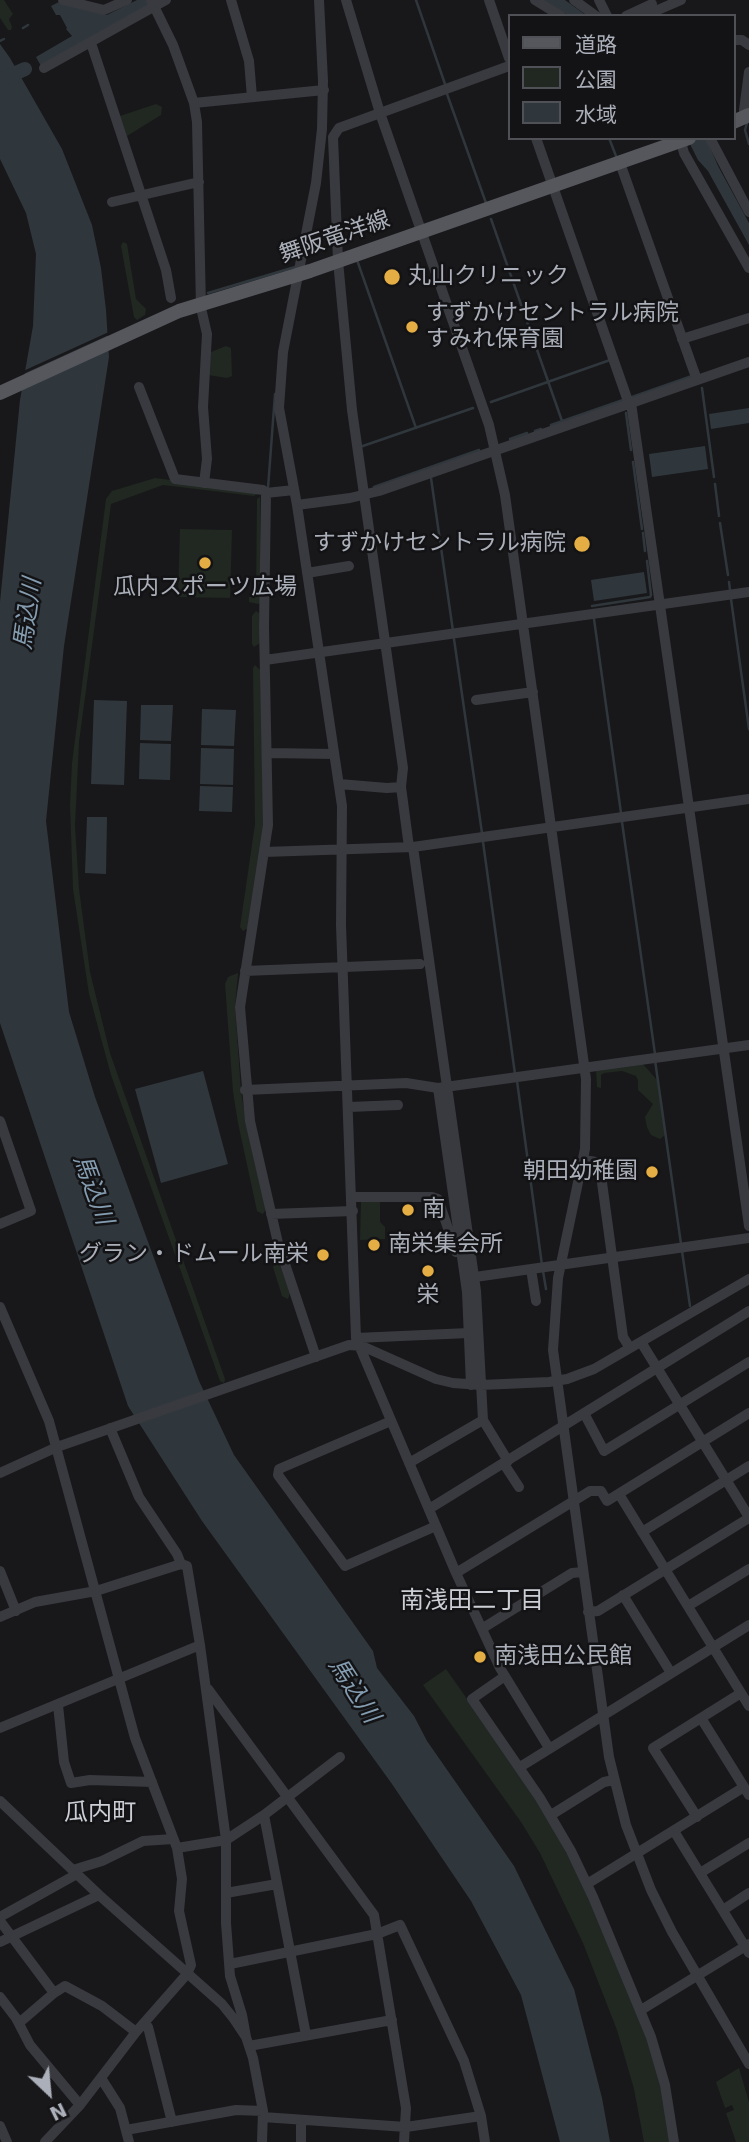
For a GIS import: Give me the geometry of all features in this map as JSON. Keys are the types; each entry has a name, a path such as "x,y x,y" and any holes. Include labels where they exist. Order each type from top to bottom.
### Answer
{"main road":[{"name":"舞阪竜洋線","path":"0,393 202,304 299,275 681,140"}],"street":[{"path":"63,0 104,10 127,0"},
{"path":"44,68 91,43 152,3 166,0"},
{"path":"231,0 249,61 253,97"},
{"path":"319,0 324,90 322,129 316,183 284,352 279,408 297,505 342,806 343,967 357,1341 456,1573 505,1676 549,1748"},
{"path":"346,0 380,113 496,450 503,484 585,1066 588,1114 584,1160 561,1265 554,1326 563,1427 614,1780 636,1854 661,1911 749,2064"},
{"path":"489,0 508,55"},
{"path":"536,0 558,14"},
{"path":"574,0 593,14"},
{"path":"631,14 663,0"},
{"path":"649,14 681,0"},
{"path":"152,3 171,39 194,103 198,132 202,304 207,334 203,407 207,464 204,483"},
{"path":"91,43 166,270 171,298"},
{"path":"476,1385 470,1278 401,786 403,768 352,410 338,261 334,133 339,128 508,66"},
{"path":"743,118 749,72"},
{"path":"194,103 324,90"},
{"path":"537,140 630,403 749,1226"},
{"path":"684,140 684,153 749,268"},
{"path":"711,140 749,212"},
{"path":"620,163 697,380"},
{"path":"112,202 199,182"},
{"path":"682,339 749,318"},
{"path":"297,505 364,495 749,362"},
{"path":"139,387 175,479 263,490 266,494 268,825 240,1007 245,1090 250,1121 278,1243 316,1357"},
{"path":"266,494 294,489"},
{"path":"307,573 349,566"},
{"path":"265,660 749,592"},
{"path":"476,701 533,692"},
{"path":"268,753 334,754"},
{"path":"339,784 387,788 401,786"},
{"path":"264,852 411,847 749,799"},
{"path":"245,971 420,964"},
{"path":"245,1090 406,1083 443,1087 749,1045"},
{"path":"443,1087 463,1261 470,1278 469,1333 482,1420 519,1487"},
{"path":"349,1107 398,1105"},
{"path":"0,1121 31,1211 0,1224"},
{"path":"584,1160 596,1162 600,1168 624,1336 630,1348"},
{"path":"353,1197 438,1199 459,1261 463,1261"},
{"path":"271,1214 353,1211"},
{"path":"470,1278 749,1238"},
{"path":"531,1269 536,1301"},
{"path":"357,1341 436,1379 476,1385 557,1381 585,1373 749,1279"},
{"path":"0,1307 49,1421 135,1738 175,1843 182,1879 179,1911 191,1965 79,2105 45,2142"},
{"path":"429,1509 749,1311"},
{"path":"0,1473 57,1447 357,1341 469,1333"},
{"path":"588,1612 598,1611 749,1517 641,1342"},
{"path":"584,1413 604,1451 749,1362"},
{"path":"456,1573 594,1490 601,1491 607,1501 749,1413"},
{"path":"409,1463 482,1420"},
{"path":"391,1421 279,1469 278,1475 345,1566 436,1526"},
{"path":"110,1428 139,1497 181,1564"},
{"path":"642,1532 749,1466"},
{"path":"619,1494 749,1706"},
{"path":"0,1617 35,1602 96,1591 181,1564 187,1566 226,1840 226,1923 230,1976 242,2015 263,2114 262,2142"},
{"path":"688,1606 749,1569"},
{"path":"0,1571 16,1611"},
{"path":"483,1628 572,1573 583,1572"},
{"path":"623,1595 671,1673"},
{"path":"520,1767 749,1625"},
{"path":"0,1728 200,1645"},
{"path":"505,1676 471,1699 551,1815 587,1884 641,2010 663,2076 674,2142"},
{"path":"206,1687 374,1915 406,2108 404,2142"},
{"path":"696,1817 653,1748 741,1693"},
{"path":"58,1705 64,1762 71,1783 90,1780 152,1782"},
{"path":"587,1884 696,1817 747,1791 701,1718"},
{"path":"54,1993 0,1919 75,1872 143,1841 175,1843 226,1840 264,1815 340,1757"},
{"path":"551,1815 604,1783 614,1780"},
{"path":"0,1801 99,1895 222,2004 247,2041"},
{"path":"264,1815 306,2035"},
{"path":"641,2010 748,1948 674,1831"},
{"path":"700,1873 749,1843"},
{"path":"226,1893 277,1884"},
{"path":"723,1910 749,1893"},
{"path":"0,1942 99,1895"},
{"path":"230,1964 377,1934 400,1924 464,2061 481,2116 485,2142"},
{"path":"19,2023 65,1986 139,2028 148,2028 172,2122"},
{"path":"0,1997 19,2023 30,2045 79,2105"},
{"path":"247,2041 306,2035 392,2020"},
{"path":"101,2078 120,2108 129,2142"},
{"path":"125,2130 236,2110 301,2120 406,2127 481,2116"},
{"path":"301,2120 301,2142"},
{"path":"0,2126 7,2142"}],"green space":[{"path":"0,0 4,0 13,14 9,19 11,30 8,30 0,18"},
{"path":"156,104 162,107 161,115 127,136 120,116"},
{"path":"123,242 127,244 136,299 146,309 145,315 137,320 134,317 121,246"},
{"path":"226,346 231,348 232,376 227,378 208,375 211,352"},
{"path":"155,478 255,491 257,494 254,496 163,485 111,504 79,742 75,826 79,889 90,972 110,1053 225,1379 224,1383 220,1381 111,1075 89,994 73,889 70,805 72,763 106,499 112,491"},
{"path":"260,497 258,604 249,602 249,597 256,594 257,499"},
{"name":"瓜内スポーツ広場","path":"180,529 232,530 230,598 178,597"},
{"path":"256,611 259,613 260,643 254,647 252,616"},
{"path":"255,665 260,670 264,825 248,928 243,931 240,927 255,824"},
{"path":"238,973 235,1007 241,1091 266,1209 263,1214 257,1211 233,1092 225,984 228,977"},
{"path":"642,1063 657,1080 665,1135 660,1139 651,1135 647,1127 645,1117 653,1104 638,1090 636,1076 622,1071 604,1073 601,1075 601,1088 597,1087 596,1071"},
{"path":"361,1202 380,1202 380,1222 385,1227 385,1239 360,1240"},
{"path":"275,1262 280,1265 290,1293 288,1299 282,1296 273,1267"},
{"path":"446,1669 542,1808 581,1880 641,2019 661,2086 670,2142 644,2142 634,2089 617,2030 583,1943 540,1853 521,1822 423,1685"},
{"path":"739,2068 749,2102 749,2142 736,2142 726,2113 734,2110 732,2105 725,2108 716,2082"}],"water":[{"path":"137,0 158,0 41,66 36,57 72,36 60,15 56,15 51,6 59,2 107,15"},
{"path":"544,0 565,0 584,14 566,14"},
{"name":"馬込川","path":"0,44 62,149 92,225 106,310 109,357 64,646 46,821 69,1012 95,1097 199,1381 234,1455 373,1651 377,1668 414,1716 427,1741 514,1866 574,1989 602,2098 610,2142 560,2142 521,1995 471,1901 392,1784 202,1521 128,1406 0,1023 0,602 20,400 33,326 36,254 26,213 0,159"},
{"path":"688,140 707,140 749,223 749,245 708,171 698,160"},
{"path":"749,408 749,423 711,429 709,414"},
{"path":"705,446 708,469 652,477 649,454"},
{"path":"644,572 647,593 594,601 591,580"},
{"path":"94,700 127,701 124,785 91,784"},
{"path":"141,705 173,705 171,741 140,740"},
{"path":"202,709 236,710 234,746 201,745"},
{"path":"140,743 171,744 170,780 139,779"},
{"path":"201,748 234,749 233,785 200,784"},
{"path":"200,786 233,787 232,812 199,811"},
{"path":"87,817 107,817 106,874 85,873"},
{"path":"203,1071 228,1164 161,1183 135,1089"}],"pier":[{"path":"111,331 111,334 21,375 21,372"}],"waterway":[{"path":"416,0 445,84"},
{"path":"23,28 28,25"},
{"path":"0,41 4,39"},
{"path":"0,80 25,69"},
{"path":"447,94 486,203"},
{"path":"747,123 745,130 749,144"},
{"path":"610,140 616,156"},
{"path":"491,219 562,421"},
{"path":"357,260 416,428"},
{"path":"208,293 295,267"},
{"path":"491,402 610,360"},
{"path":"632,397 692,376"},
{"path":"702,388 714,477"},
{"path":"268,488 275,394"},
{"path":"551,425 623,400"},
{"path":"360,447 473,408"},
{"path":"626,413 631,450"},
{"path":"535,431 541,429"},
{"path":"510,439 527,433"},
{"path":"374,487 479,450"},
{"path":"633,462 642,529"},
{"path":"431,478 453,631"},
{"path":"715,484 719,516"},
{"path":"720,523 728,575"},
{"path":"643,533 645,551"},
{"path":"592,606 650,597 647,561"},
{"path":"729,582 730,590"},
{"path":"731,599 749,729"},
{"path":"594,619 621,813"},
{"path":"454,639 482,833"},
{"path":"622,822 655,1054"},
{"path":"483,842 515,1074"},
{"path":"655,1060 681,1244"},
{"path":"517,1081 542,1265"},
{"path":"682,1251 690,1306"},
{"path":"543,1271 546,1289"}],"place":[{"name":"丸山クリニック","path":"392,277"},
{"name":"すずかけセントラル病院 すみれ保育園","path":"412,327"},
{"name":"すずかけセントラル病院","path":"582,544"},
{"name":"瓜内スポーツ広場","path":"205,563"},
{"name":"朝田幼稚園","path":"652,1172"},
{"name":"南","path":"408,1210"},
{"name":"南栄集会所","path":"374,1245"},
{"name":"グラン・ドムール南栄","path":"323,1255"},
{"name":"栄","path":"428,1271"},
{"name":"南浅田公民館","path":"480,1657"}],"district":[{"name":"南浅田二丁目","path":"472,1602"},
{"name":"瓜内町","path":"100,1814"}]}
